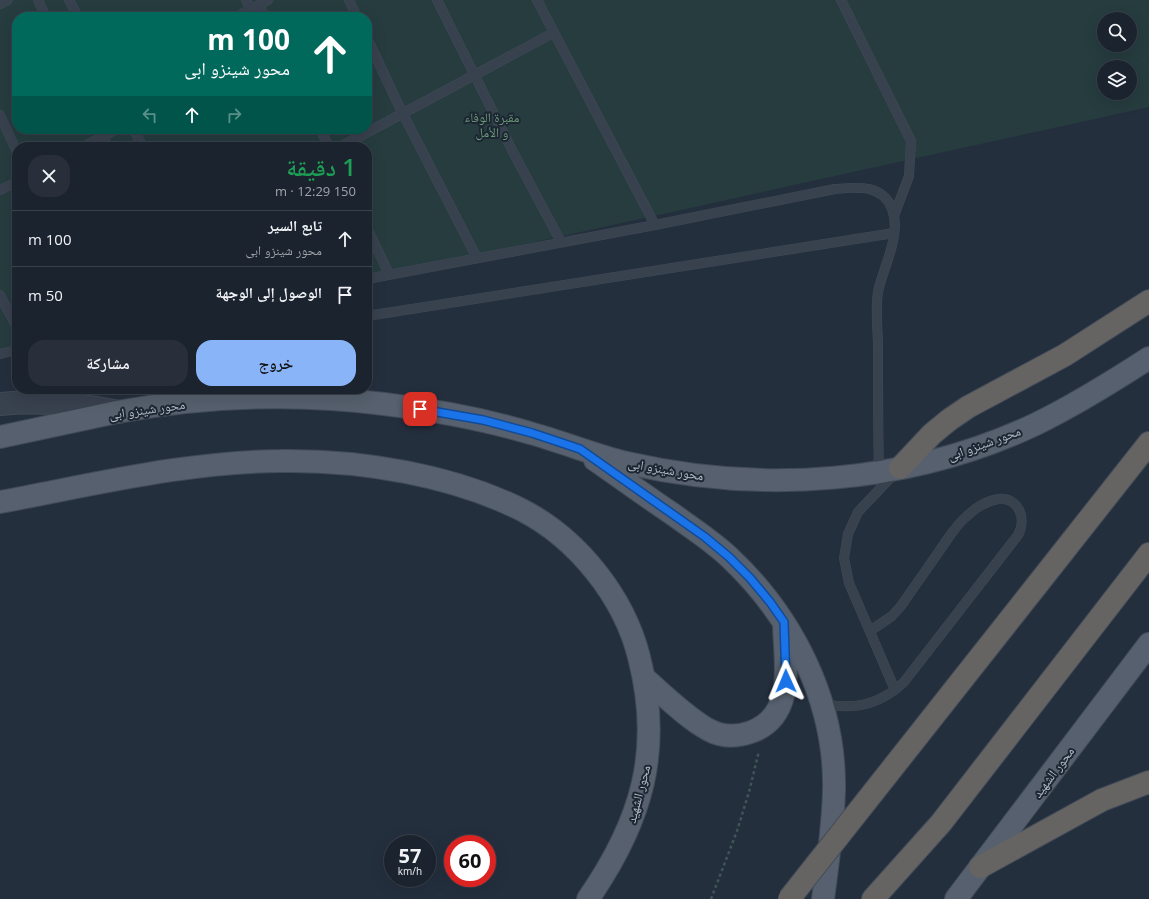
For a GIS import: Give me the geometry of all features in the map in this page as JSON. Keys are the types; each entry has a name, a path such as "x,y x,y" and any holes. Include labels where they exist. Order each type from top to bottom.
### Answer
{"highway":[{"path":"900,468 932,434 968,407 1066,355 1149,301"},
{"path":"789,899 1149,443"},
{"path":"873,899 945,817 1149,554"},
{"path":"980,868 1102,800 1149,782"}],"main road":[{"name":"محور شينزو ابى","path":"0,437 179,400 281,398 332,399 382,403 433,410 483,420 532,433 625,462 670,472 716,478 763,481 809,480 879,472 900,468 983,445 1034,425 1075,404 1149,358"},
{"path":"580,449 705,537 729,557 770,602 784,622 806,661 822,703 831,746 834,790 823,899"},
{"path":"0,502 177,470 268,461 316,461 352,464 386,469 447,483 497,500 523,511 545,524 570,545 602,580 616,603 638,652 644,678 709,730 733,736 756,730 767,724 775,715 785,693 784,622"},
{"name":"محور الشهيد","path":"956,899 1139,667 1149,644"},
{"name":"محور الشهيد","path":"588,899 612,864 625,839 643,785 648,758 649,732 648,705 644,678"}],"street":[{"path":"0,404 39,402 66,403 119,412"}],"lane":[{"path":"0,4 8,0"},
{"path":"38,0 44,12"},
{"path":"246,0 251,9"},
{"path":"245,12 268,0"},
{"path":"349,0 355,12"},
{"path":"437,0 512,150 561,242"},
{"path":"537,0 655,225"},
{"path":"841,0 911,141 909,176 894,218"},
{"path":"72,1 76,12"},
{"path":"259,5 262,12"},
{"path":"372,130 553,33"},
{"path":"372,49 403,114 477,258"},
{"path":"0,115 12,142"},
{"path":"89,142 100,134"},
{"path":"350,142 365,134"},
{"path":"0,190 12,184"},
{"path":"372,277 655,225 831,190 862,187 877,191 884,196 893,210 894,218 894,233 878,293 879,472"},
{"path":"372,315 894,233"},
{"path":"372,238 389,274"},
{"path":"0,295 12,318"},
{"path":"0,354 12,351"},
{"path":"895,690 849,583 846,571 845,546 850,528 858,512 900,468"},
{"path":"822,703 843,707 876,701 895,690 908,677 1018,535 1023,521 1018,507 1005,500 998,499 982,505 966,516 953,531 901,606 886,620 870,631"}],"path":[{"path":"711,899 726,863 749,792 759,753 756,730"}],"green space":[{"name":"مقبرة الوفاء و الأمل","path":"0,0 1149,0 1149,107 372,278 372,142 12,142 12,356 0,359"}],"route":[{"path":"420,409 433,410 483,420 532,433 580,449 705,537 729,557 750,578 784,622 786,681"}]}
